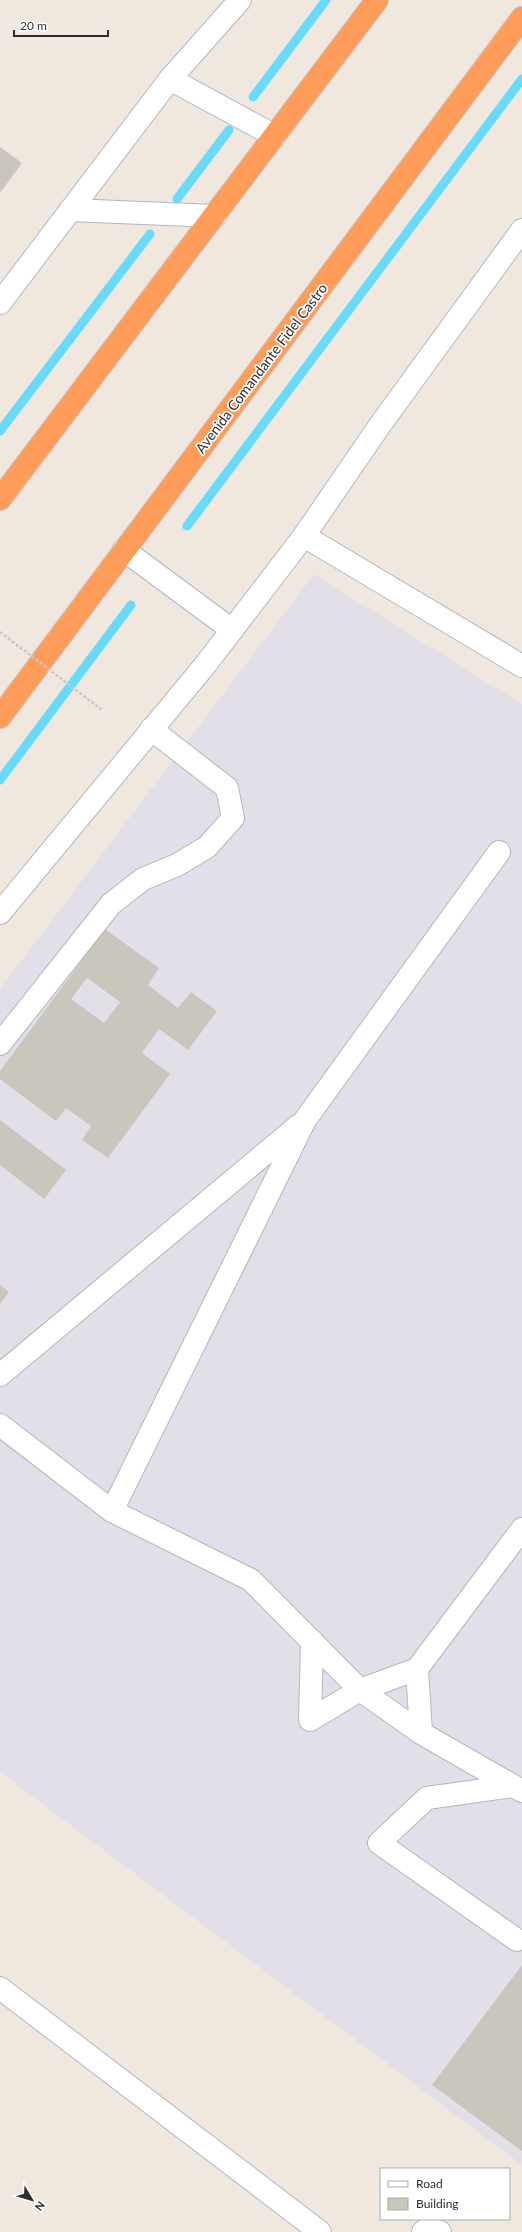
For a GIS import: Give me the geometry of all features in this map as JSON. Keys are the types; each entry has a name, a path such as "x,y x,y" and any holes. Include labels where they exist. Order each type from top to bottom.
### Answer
{"highway":[{"path":"0,499 377,0"},
{"name":"Avenida Comandante Fidel Castro","path":"0,717 522,18"}],"street":[{"path":"0,303 170,79 240,0"},
{"path":"170,79 275,136"},
{"path":"70,210 215,216"},
{"path":"0,913 232,630 304,536 380,425 522,231"},
{"path":"304,536 522,666"},
{"path":"124,550 232,630"},
{"path":"0,1044 110,904 143,879 177,865 207,847 233,818 227,788 151,729"},
{"path":"112,1511 305,1120 499,852"},
{"path":"0,1375 305,1120"},
{"path":"0,1425 112,1511 251,1580 360,1690 421,1733 517,1788"},
{"path":"312,1641 310,1720 360,1690 417,1669 522,1529"},
{"path":"417,1669 421,1733"},
{"path":"517,1788 427,1798 379,1843 517,1940"},
{"path":"0,1988 320,2232"},
{"path":"423,2232 428,2228 440,2232"}],"path":[{"path":"0,632 102,710"}],"shaded area":[{"path":"314,574 522,704 522,2165 0,1772 0,989"}],"building":[{"path":"0,147 22,163 0,193"},
{"path":"105,929 159,968 148,985 178,1008 191,992 217,1011 188,1050 159,1029 142,1053 170,1074 108,1158 82,1140 91,1126 66,1108 56,1121 0,1079 0,1071","holes":["87,978 120,1002 104,1023 71,999"]},
{"path":"0,1120 66,1170 44,1199 0,1165"},
{"path":"0,1285 9,1292 0,1304"},
{"path":"522,1965 522,2151 432,2085"}],"waterway":[{"path":"253,97 326,0"},
{"path":"187,526 522,79"},
{"path":"177,199 229,130"},
{"path":"0,431 150,234"},
{"path":"0,780 131,605"}]}
